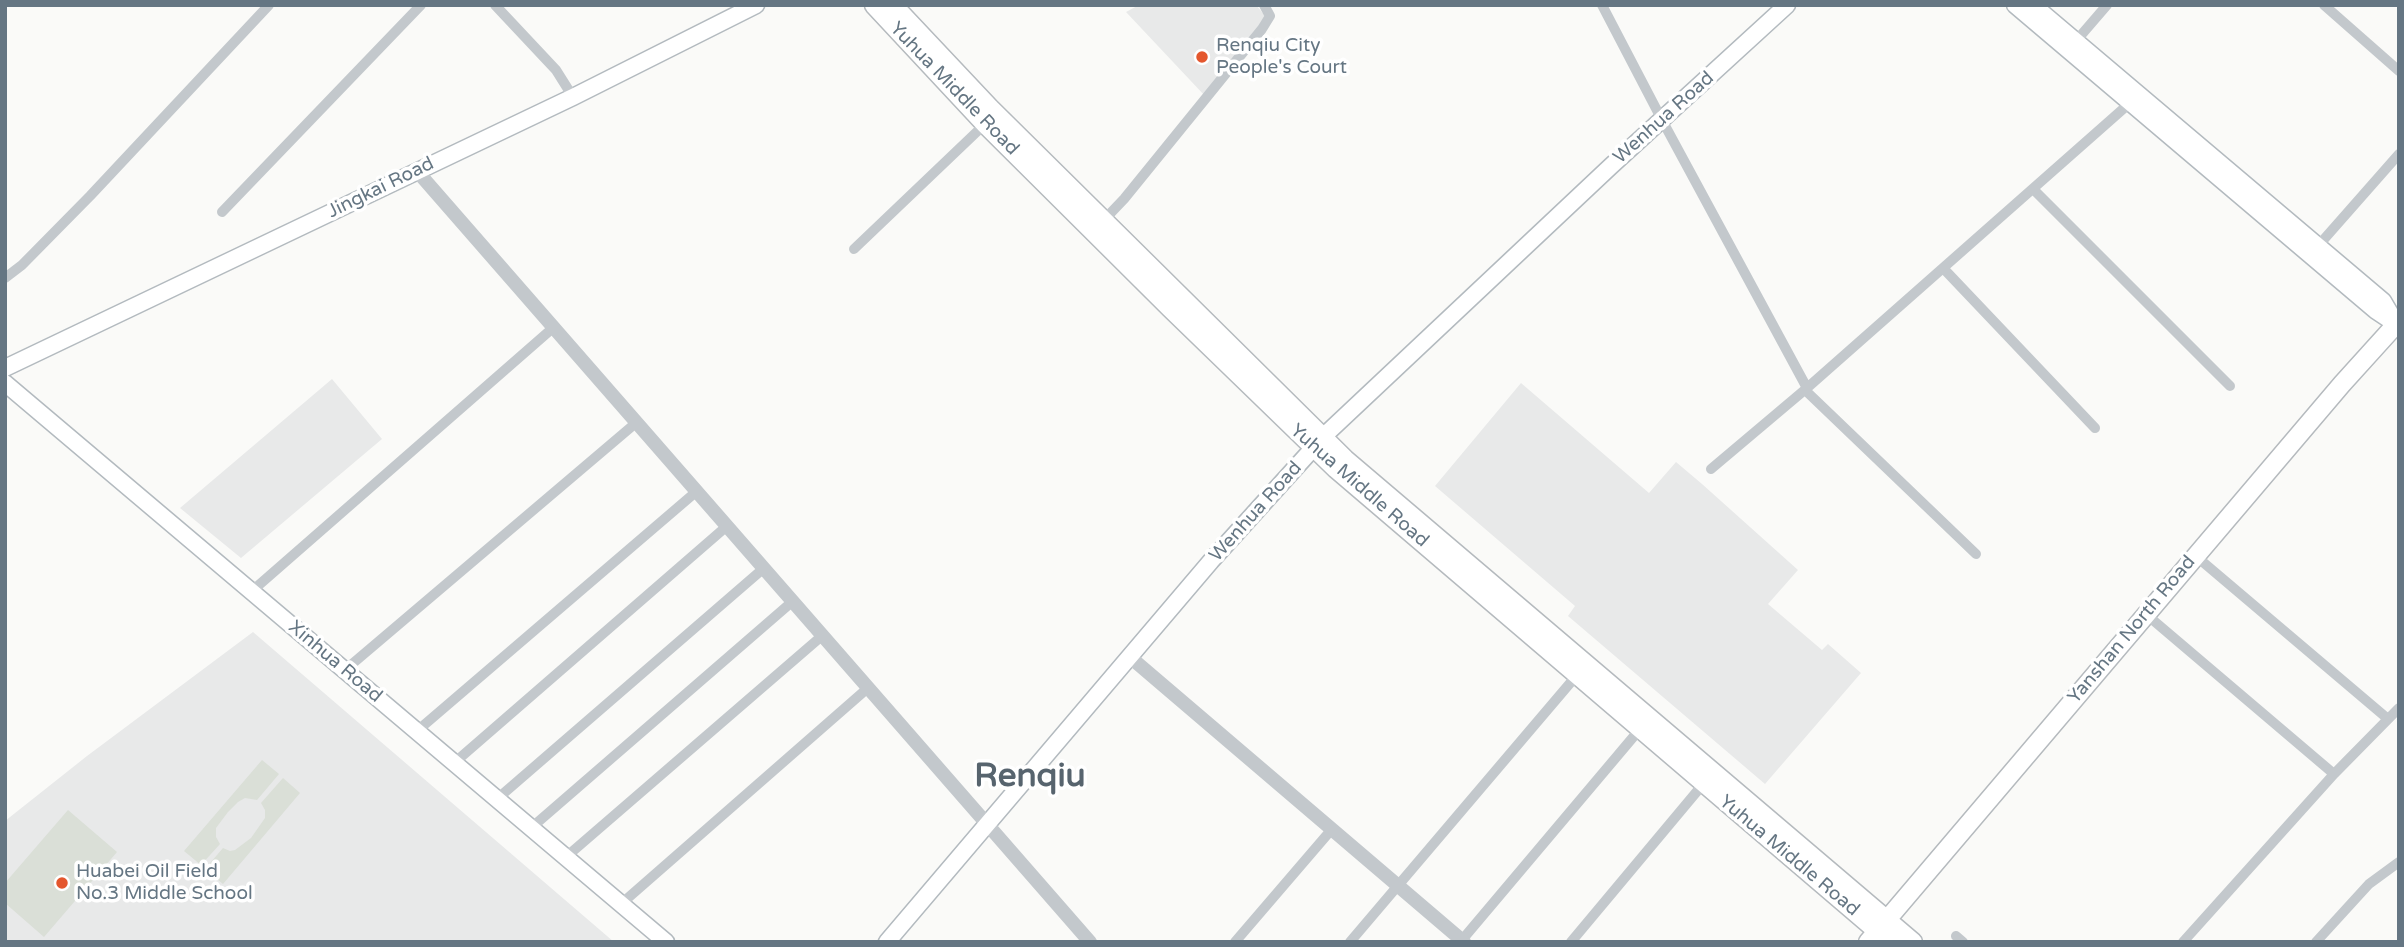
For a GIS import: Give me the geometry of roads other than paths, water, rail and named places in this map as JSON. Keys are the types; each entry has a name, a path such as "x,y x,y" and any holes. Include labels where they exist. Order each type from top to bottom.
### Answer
{"main road":[{"name":"Jingkai Road","path":"5,368 573,97 756,5"},
{"name":"Yuhua Middle Road","path":"874,5 985,124 1318,443 1577,675 1884,934"},
{"name":"Yuhua Middle Road","path":"893,5 990,108 1318,443 1884,934"},
{"name":"Wenhua Road","path":"887,942 1130,657 1318,443 1787,5"},
{"path":"2015,5 2398,327"},
{"path":"2033,5 2383,301 2398,327"},
{"name":"Yanshan North Road","path":"1884,934 2204,563 2398,327"},
{"name":"Yanshan North Road","path":"1884,934 2298,436 2398,327"},
{"name":"Xinhua Road","path":"5,383 666,942"},
{"path":"1884,934 1913,942"}],"street":[{"path":"222,212 421,5"},
{"path":"495,5 556,70 573,97"},
{"path":"1103,221 1133,189 1262,29 1270,16 1264,5"},
{"path":"1602,5 1806,389 1976,554"},
{"path":"2076,41 2107,5"},
{"path":"2324,5 2399,71"},
{"path":"5,278 22,265 90,196 267,6"},
{"path":"1711,469 1806,389 2131,102"},
{"path":"854,249 985,124"},
{"path":"2318,246 2399,154"},
{"path":"417,171 1090,942"},
{"path":"2033,189 2230,386"},
{"path":"1943,268 2095,428"},
{"path":"252,591 554,327"},
{"path":"345,670 637,422"},
{"path":"417,732 697,491"},
{"path":"454,763 727,526"},
{"path":"2190,939 2334,774 2394,716 2204,563"},
{"path":"497,799 764,568"},
{"path":"531,828 793,601"},
{"path":"2154,621 2334,774"},
{"path":"566,857 823,635"},
{"path":"1130,657 1463,941 1640,729"},
{"path":"1350,942 1577,675"},
{"path":"621,904 869,687"},
{"path":"1571,942 1704,783"},
{"path":"1235,942 1332,829"},
{"path":"2316,942 2370,884 2399,862"}],"place":[{"name":"Renqiu City People's Court","path":"1202,57"},
{"name":"Huabei Oil Field No.3 Middle School","path":"62,883"}],"district":[{"name":"Renqiu","path":"1030,777"}]}
